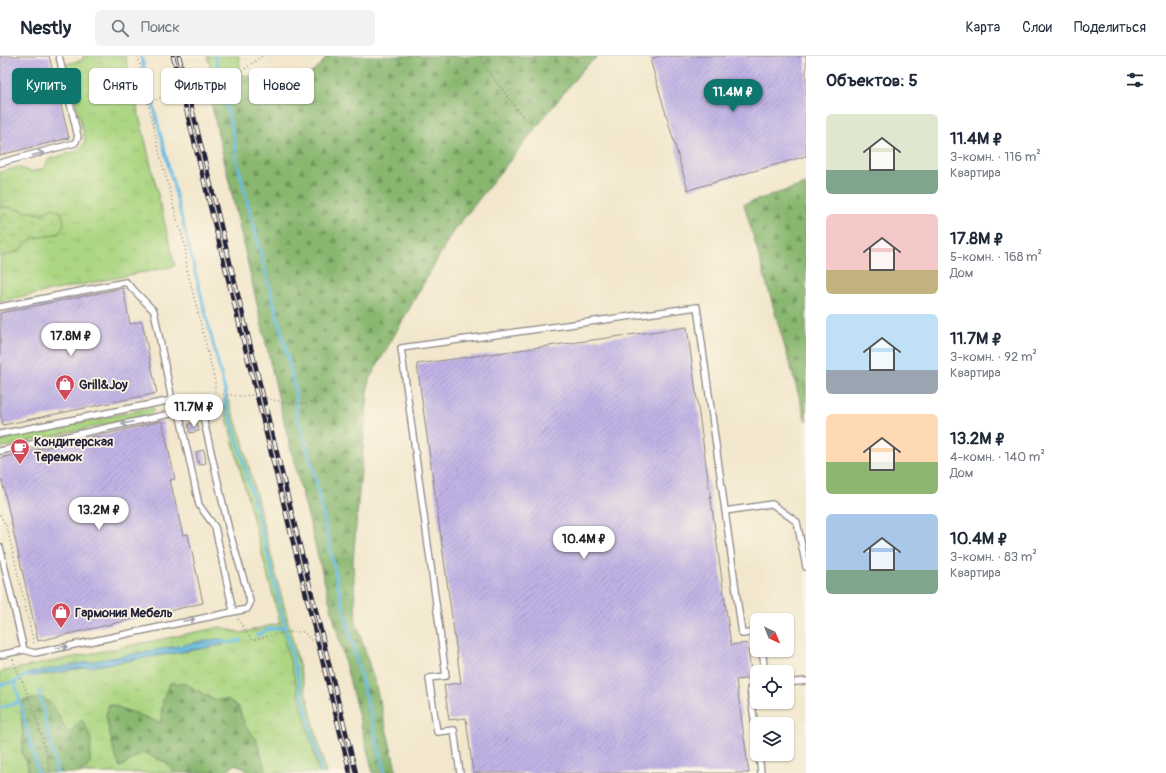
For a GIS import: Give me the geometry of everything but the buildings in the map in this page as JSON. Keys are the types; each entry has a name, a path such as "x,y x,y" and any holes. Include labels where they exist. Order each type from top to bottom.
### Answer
{"lane":[{"path":"0,163 75,144 78,137 59,56"},
{"path":"0,306 126,282 154,311 172,400 0,434"},
{"path":"460,773 454,730 437,732 429,678 446,676 401,348 697,307 742,634 750,633"},
{"path":"0,451 179,412 193,410 199,412 203,417 229,530 250,603 247,608 35,653 24,650 0,655"},
{"path":"179,412 199,505 215,527 233,611"},
{"path":"725,511 772,504 798,522 806,567"},
{"path":"0,547 24,650"},
{"path":"794,682 806,681"},
{"path":"760,761 762,773"}],"path":[{"path":"138,56 141,68"},
{"path":"153,101 173,93 183,96 191,96 198,90 207,74 218,68 242,71 262,56"},
{"path":"480,56 488,71 526,121"},
{"path":"148,104 176,219 185,245 187,269 215,381 215,395 205,407"},
{"path":"215,395 253,395 291,404 307,403 320,396"},
{"path":"0,515 7,527 35,653"},
{"path":"233,611 252,640 286,632 304,632 312,642"},
{"path":"14,662 36,717 50,773"}],"green space":[{"path":"83,56 125,56 128,68 89,68 89,104 136,104 175,266 0,301 0,257 19,251 31,239 58,234 41,214 0,206 0,172 18,167 31,172 44,168 49,159 77,151 84,144 85,139 76,104 81,104 81,68 67,68 66,64 83,60"},
{"path":"207,56 239,56 240,68 211,68"},
{"path":"327,56 598,56 583,69 452,233 369,380 353,561 356,622 375,683 397,773 373,773 283,418 211,104 241,104 241,74 249,76 249,104 314,104 314,70"},
{"path":"806,184 806,421 744,204"},
{"path":"0,206 41,214 53,208 62,213 64,225 58,234 31,239 19,251 0,257"},
{"path":"227,397 242,439 326,773 319,773 224,407 224,398"},
{"path":"149,408 154,410 151,414 0,448 0,440"},
{"path":"280,623 319,773 267,773 255,737 244,725 239,707 229,700 214,700 186,684 170,683 163,699 161,723 109,704 106,716 120,767 143,752 167,763 175,773 81,773 90,763 68,734 54,707 23,700 21,709 23,734 22,753 28,766 28,773 0,773 0,672 221,627 241,633","holes":["226,642 223,645 35,676 28,676"]},
{"path":"170,683 186,684 214,700 229,700 239,708 244,725 255,737 267,773 249,773 236,764 224,773 175,773 167,763 143,752 120,767 115,755 106,716 109,704 161,723 163,699"},
{"path":"44,698 54,707 68,734 82,720 91,739 90,763 81,773 28,773 28,766 22,753 23,734 21,709 23,700"}],"water":[{"path":"216,639 223,639 226,642 223,645 35,676 27,676 28,673"}],"waterway":[{"path":"141,56 226,395 226,403 238,441 270,563 322,773"},
{"path":"215,56 235,142 237,162 288,358 296,395 296,411 314,472 337,582 385,773"},
{"path":"257,635 263,633 265,630 285,627"},
{"path":"222,641 230,643 241,640"},
{"path":"15,682 26,675 31,675"},
{"path":"0,685 15,682 38,773"},
{"path":"39,691 57,773"},
{"path":"0,708 20,702"}],"railway":[{"path":"173,56 350,773"},
{"path":"179,56 356,773"}],"place":[{"name":"Grill&Joy","path":"65,401"},
{"name":"Кондитерская Теремок","path":"20,465"},
{"name":"Гармония Мебель","path":"61,629"}]}
